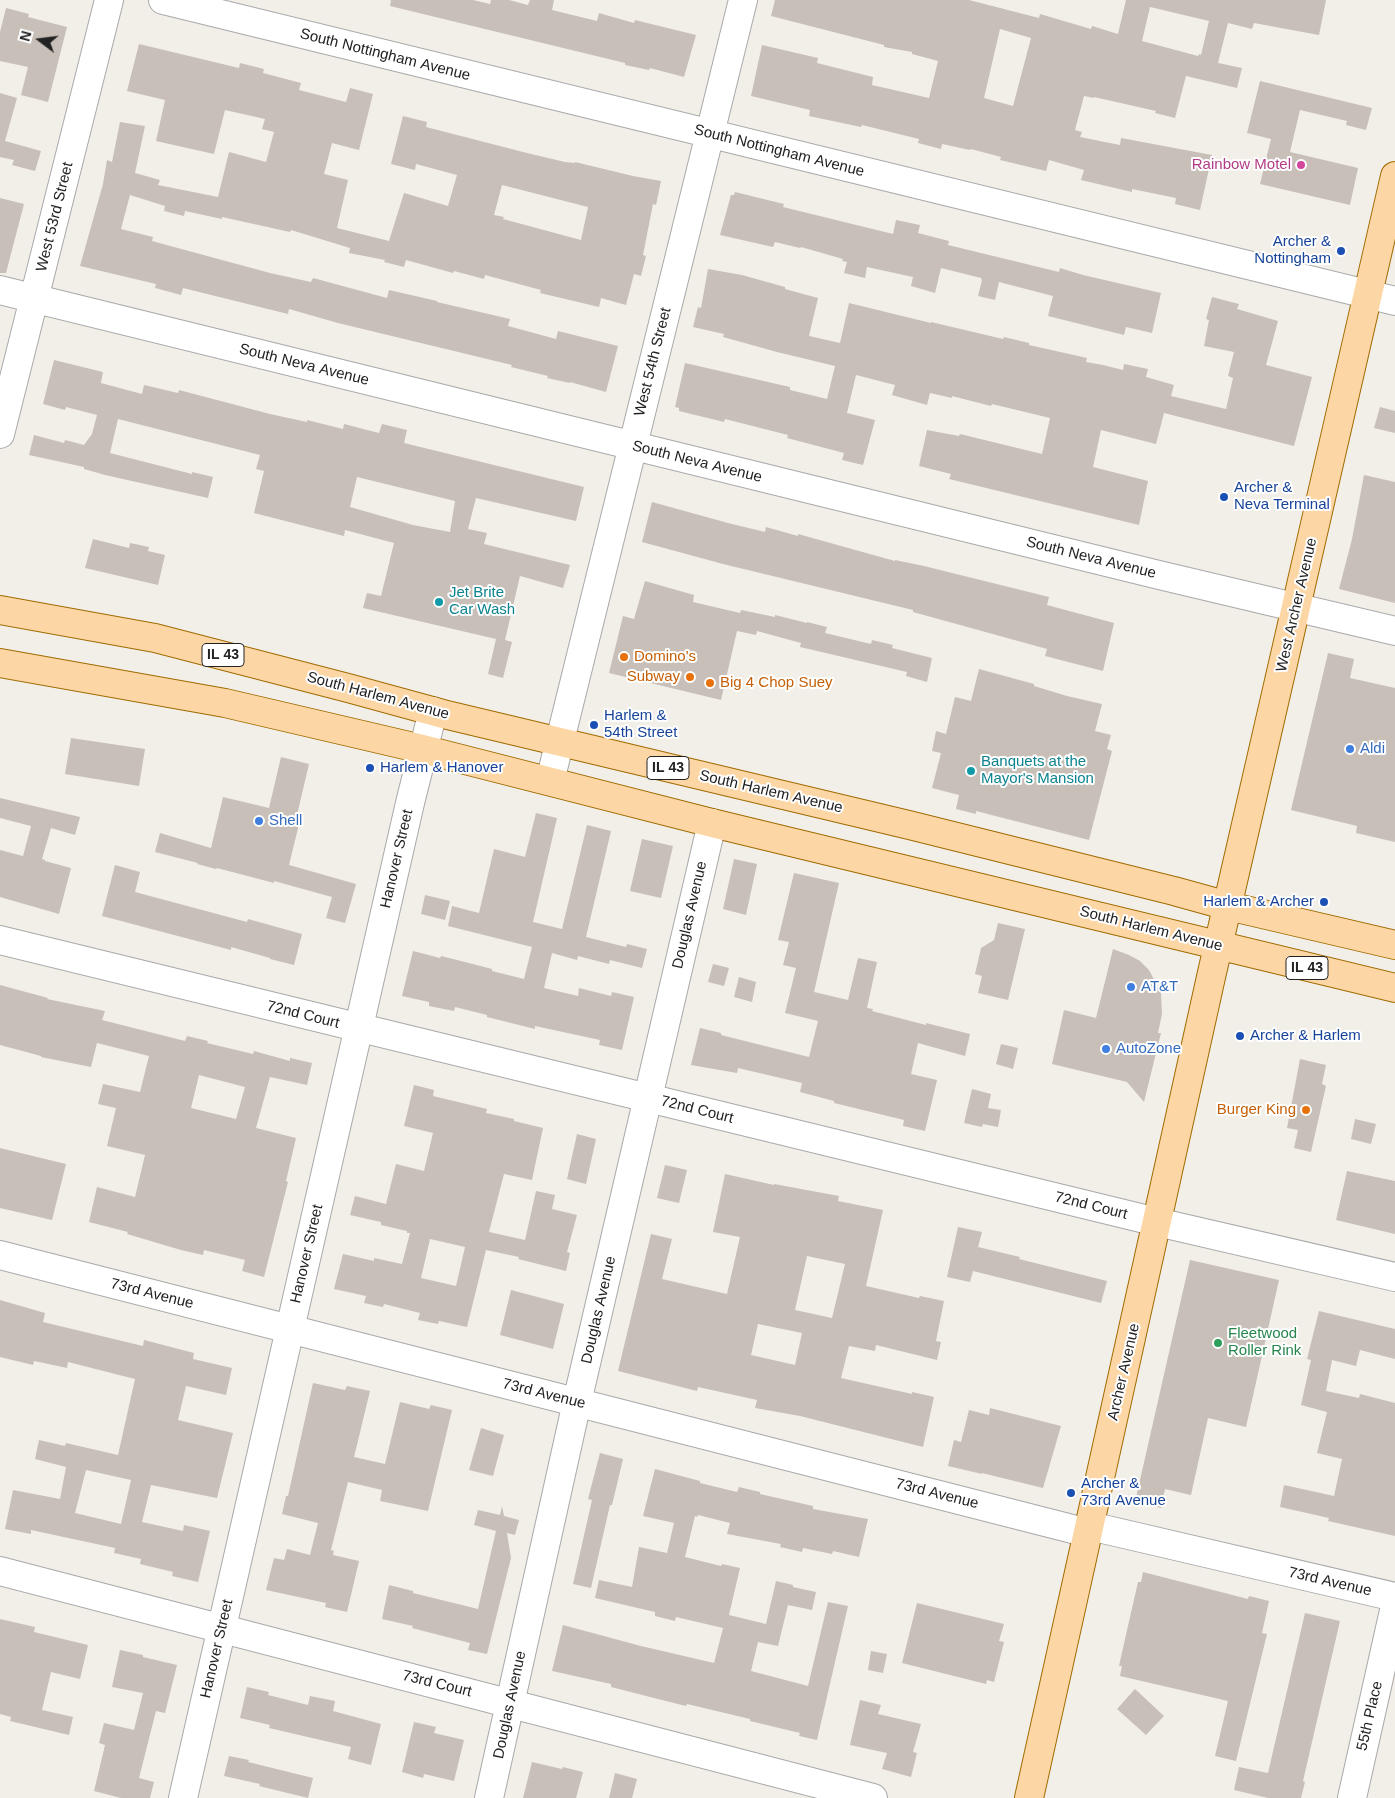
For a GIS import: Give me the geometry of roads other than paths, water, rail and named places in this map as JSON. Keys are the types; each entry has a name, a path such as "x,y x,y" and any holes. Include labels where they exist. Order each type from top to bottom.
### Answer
{"main road":[{"name":"West Archer Avenue","path":"1219,946 1395,176"},
{"name":"South Harlem Avenue","path":"0,610 155,638 433,711 918,827 1228,906 1395,945"},
{"name":"South Harlem Avenue","path":"0,663 226,703 422,749 712,823 1395,988"},
{"name":"Archer Avenue","path":"1029,1798 1219,946"}],"street":[{"name":"West 53rd Street","path":"0,434 109,0"},
{"name":"South Nottingham Avenue","path":"163,0 1395,301"},
{"name":"West 54th Street","path":"550,781 743,0"},
{"name":"South Neva Avenue","path":"0,290 1395,631"},
{"name":"Hanover Street","path":"183,1798 422,749 433,711"},
{"name":"Douglas Avenue","path":"489,1798 578,1402 712,823"},
{"name":"72nd Court","path":"0,940 1157,1222 1395,1277"},
{"name":"73rd Avenue","path":"0,1255 1089,1530 1395,1597"},
{"name":"73rd Court","path":"0,1571 873,1798"},
{"name":"55th Place","path":"1352,1798 1395,1606"}],"place":[{"name":"Rainbow Motel","path":"1301,165"},
{"name":"Archer & Nottingham","path":"1341,251"},
{"name":"Archer & Neva Terminal","path":"1224,497"},
{"name":"Jet Brite Car Wash","path":"439,602"},
{"name":"Domino's","path":"624,657"},
{"name":"Subway","path":"690,677"},
{"name":"Big 4 Chop Suey","path":"710,683"},
{"name":"Harlem & 54th Street","path":"594,725"},
{"name":"Aldi","path":"1350,749"},
{"name":"Harlem & Hanover","path":"370,768"},
{"name":"Banquets at the Mayor's Mansion","path":"971,771"},
{"name":"Shell","path":"259,821"},
{"name":"Harlem & Archer","path":"1324,902"},
{"name":"AT&T","path":"1131,987"},
{"name":"Archer & Harlem","path":"1240,1036"},
{"name":"AutoZone","path":"1106,1049"},
{"name":"Burger King","path":"1306,1110"},
{"name":"Fleetwood Roller Rink","path":"1218,1343"},
{"name":"Archer & 73rd Avenue","path":"1071,1493"}]}
